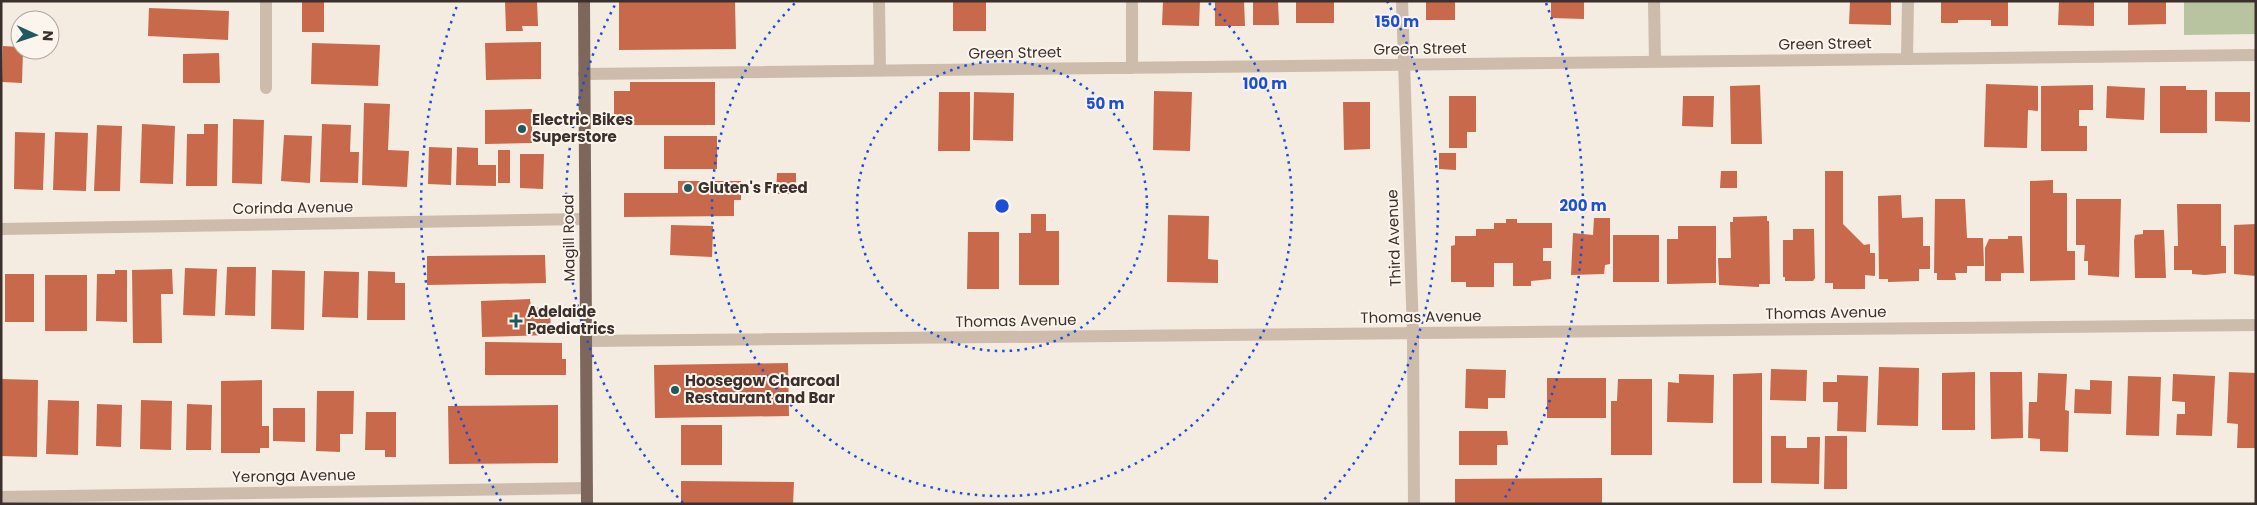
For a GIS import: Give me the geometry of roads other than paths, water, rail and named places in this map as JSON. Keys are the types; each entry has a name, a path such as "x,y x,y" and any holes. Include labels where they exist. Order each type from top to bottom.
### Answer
{"main road":[{"name":"Magill Road","path":"584,1 587,504"}],"street":[{"path":"266,1 266,88"},
{"path":"879,1 880,71"},
{"path":"1132,1 1132,68"},
{"name":"Third Avenue","path":"1402,1 1413,333 1414,504"},
{"path":"1654,1 1655,62"},
{"path":"1907,59 1908,1"},
{"name":"Green Street","path":"584,74 2256,56"},
{"name":"Corinda Avenue","path":"1,228 585,219"},
{"name":"Thomas Avenue","path":"587,341 2256,325"},
{"name":"Yeronga Avenue","path":"1,497 587,488"}],"place":[{"name":"Electric Bikes Superstore","path":"522,129"},
{"name":"Gluten's Freed","path":"688,188"},
{"name":"Adelaide Paediatrics","path":"516,321"},
{"name":"Hoosegow Charcoal Restaurant and Bar","path":"675,390"}]}
